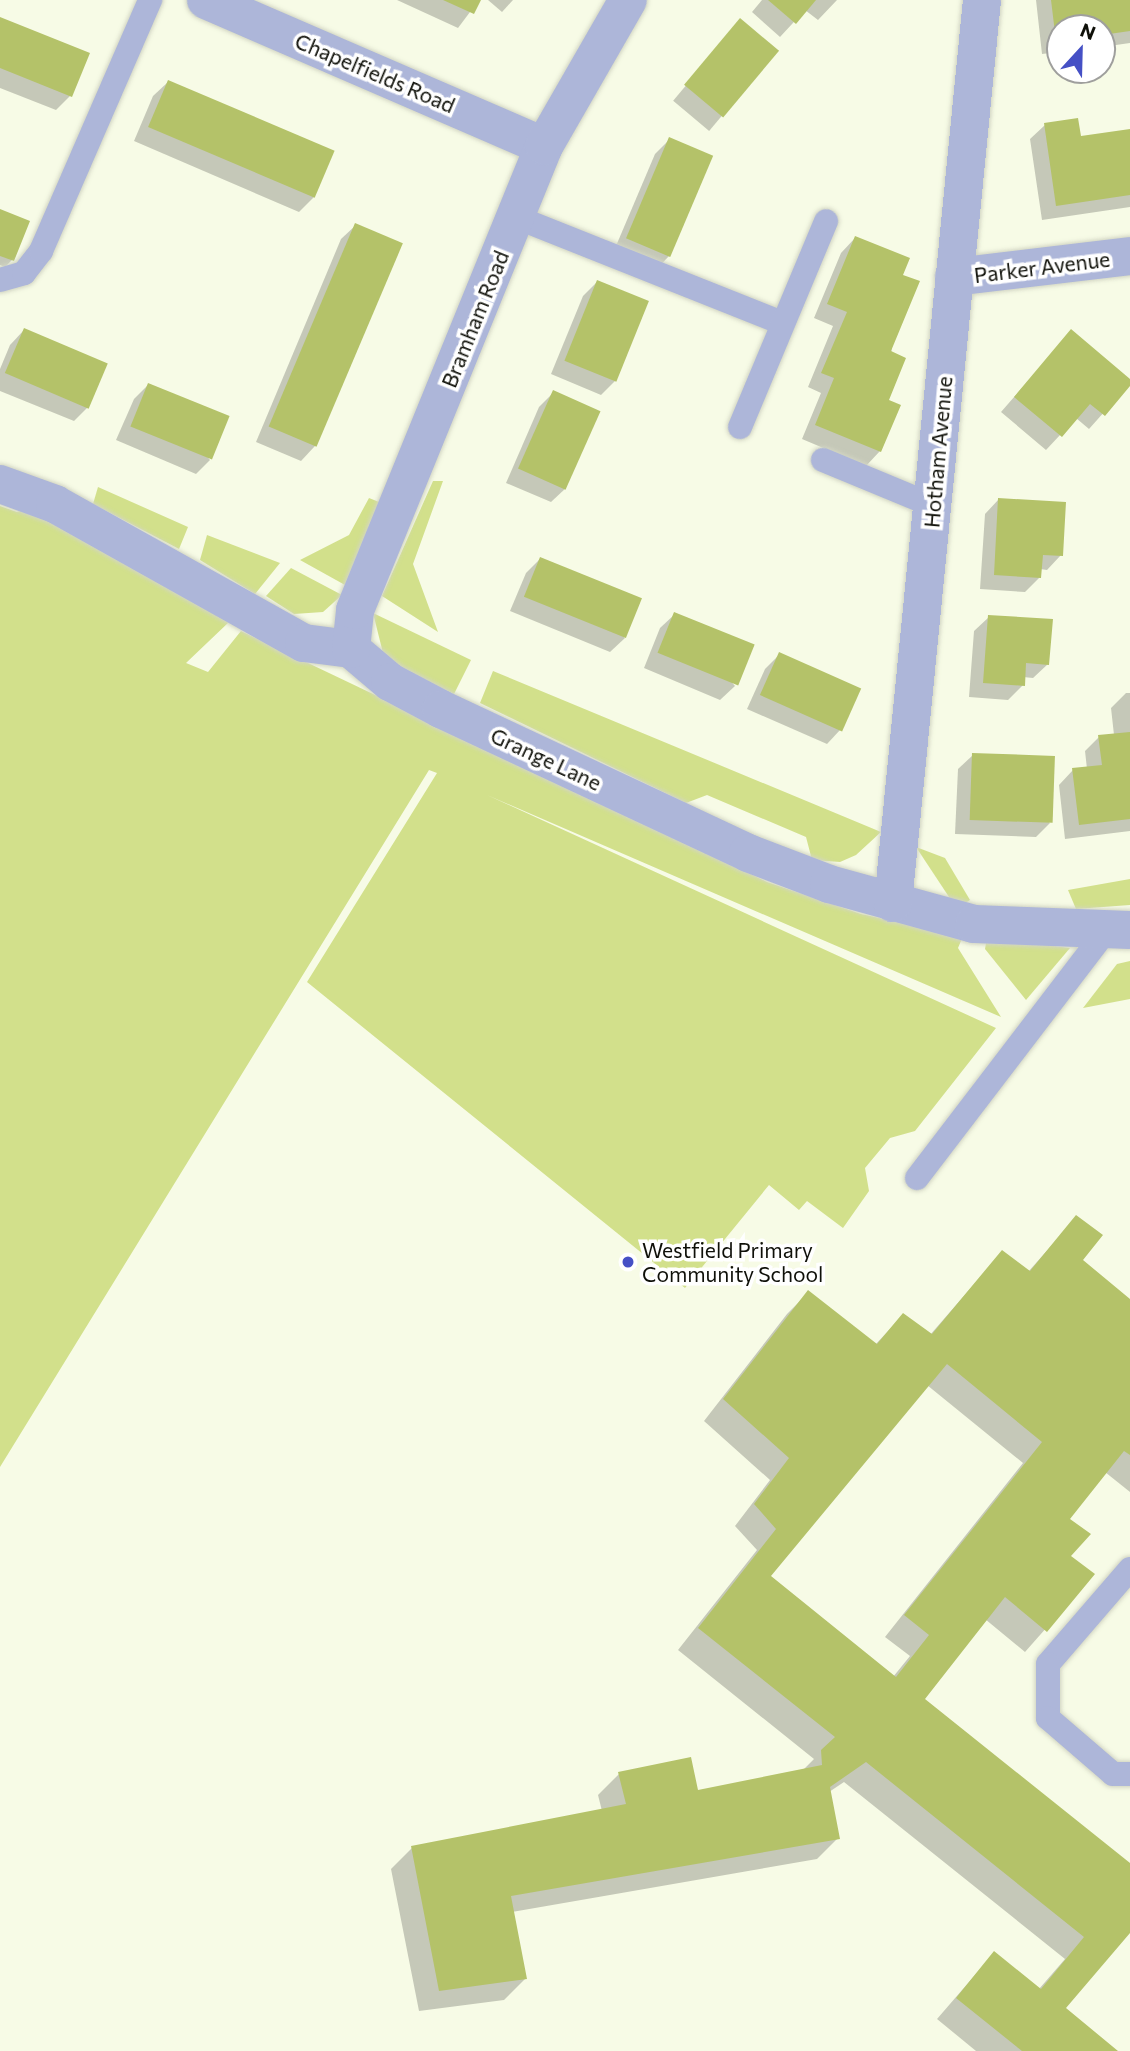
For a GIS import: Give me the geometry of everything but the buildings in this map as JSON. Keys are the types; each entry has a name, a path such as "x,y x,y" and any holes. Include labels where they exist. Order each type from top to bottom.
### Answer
{"street":[{"name":"Chapelfields Road","path":"205,0 544,146"},
{"name":"Bramham Road","path":"351,649 355,610 544,146 628,0"},
{"name":"Hotham Avenue","path":"893,903 982,0"},
{"name":"Parker Avenue","path":"954,277 1130,256"},
{"path":"0,484 55,504 304,643 351,649"},
{"name":"Grange Lane","path":"351,649 400,687 748,853 893,903 974,924 1117,931"}],"lane":[{"path":"0,280 24,273 41,251 150,0"},
{"path":"516,217 783,323"},
{"path":"740,427 826,221"},
{"path":"823,460 933,506"},
{"path":"917,1178 1117,931"},
{"path":"1130,1569 1048,1664 1048,1718 1113,1774 1130,1774"}],"green space":[{"path":"433,481 443,481 413,564 438,632 382,596"},
{"path":"98,487 188,527 179,549 93,504"},
{"path":"369,498 379,502 345,585 300,560 349,535"},
{"path":"0,506 17,512 26,509 229,622 186,663 208,672 241,631 767,882 861,914 963,936 958,948 1001,1017 487,795 996,1028 915,1131 890,1138 865,1168 869,1191 843,1228 807,1201 799,1210 769,1185 685,1288 307,982 437,773 429,770 0,1467"},
{"path":"207,535 280,563 255,594 200,560"},
{"path":"291,568 342,595 323,612 294,614 266,596"},
{"path":"373,613 471,660 454,694 397,668 384,657"},
{"path":"493,671 881,832 856,855 840,862 812,860 806,837 707,795 686,803 480,703"},
{"path":"916,847 945,858 970,900 959,907 951,900"},
{"path":"1130,879 1130,905 1076,909 1068,890"},
{"path":"987,938 1070,948 1026,1000 985,949"},
{"path":"1130,961 1130,999 1083,1008 1117,964"}],"place":[{"name":"Westfield Primary Community School","path":"628,1262"}]}
